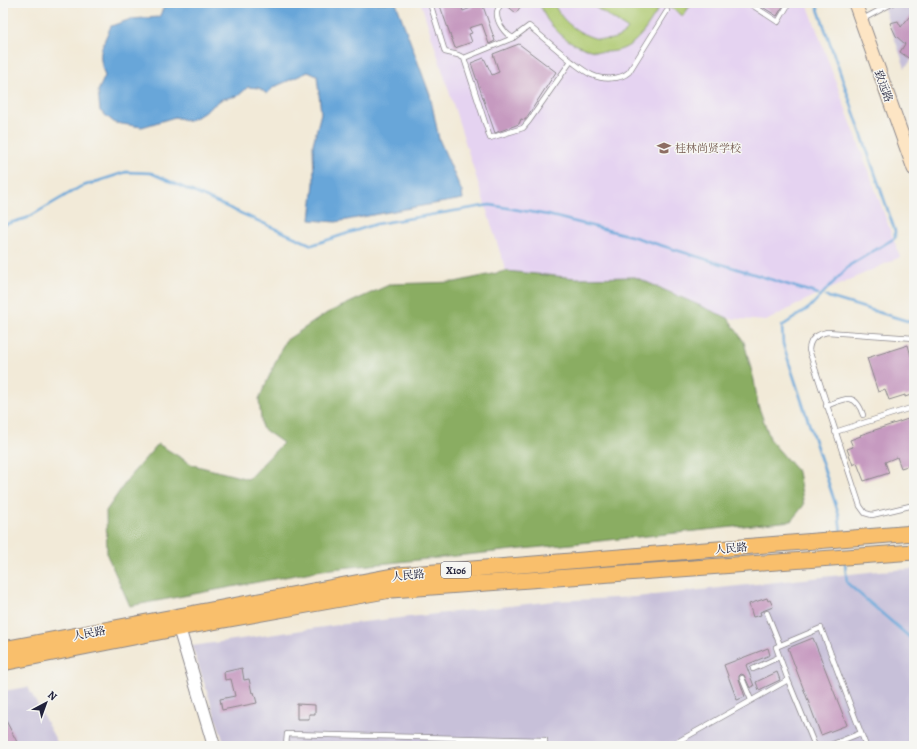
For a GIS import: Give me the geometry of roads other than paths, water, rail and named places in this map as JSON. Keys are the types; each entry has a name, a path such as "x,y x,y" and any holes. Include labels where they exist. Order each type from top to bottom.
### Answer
{"main road":[{"name":"致远路","path":"855,3 914,168"},
{"name":"人民路","path":"3,649 398,575 914,533"},
{"name":"人民路","path":"3,663 179,628 390,590 914,552"}],"street":[{"path":"179,628 214,746"}],"lane":[{"path":"430,3 445,52 464,58 490,138 523,128 571,61"},
{"path":"501,3 497,12 500,23 506,32 514,38"},
{"path":"749,3 778,22 789,3"},
{"path":"861,20 893,3"},
{"path":"464,58 514,38 529,26 571,61 593,76 610,78 625,76 667,11"},
{"path":"914,338 827,332 814,337 809,345 809,353 860,506 864,512 873,515 914,505"},
{"path":"826,406 848,398 855,400 859,404 863,415"},
{"path":"835,432 914,407"},
{"path":"767,613 780,645"},
{"path":"815,746 776,647 820,628 866,746"},
{"path":"754,669 779,657"},
{"path":"742,678 751,700"},
{"path":"670,746 788,680"},
{"path":"828,746 861,733"},
{"path":"286,746 287,734 545,740 545,746"}],"water":[{"path":"166,3 396,3 430,95 439,139 462,192 463,199 336,222 310,220 314,183 313,144 321,113 317,76 308,72 274,87 267,94 259,88 248,87 238,96 222,99 202,114 188,121 175,117 142,127 115,123 100,111 98,91 105,76 101,62 101,51 105,40 111,26 131,19 159,17"}],"waterway":[{"path":"816,3 895,231 895,238 850,265 809,308 782,326 783,344 839,515 841,534"},
{"path":"3,225 27,218 80,187 126,172 151,173 312,245 376,224 490,205 548,215 631,236 818,294"},
{"path":"825,296 914,323"},
{"path":"845,563 847,583 914,641"}],"place":[{"name":"桂林尚贤学校","path":"664,148"}]}
